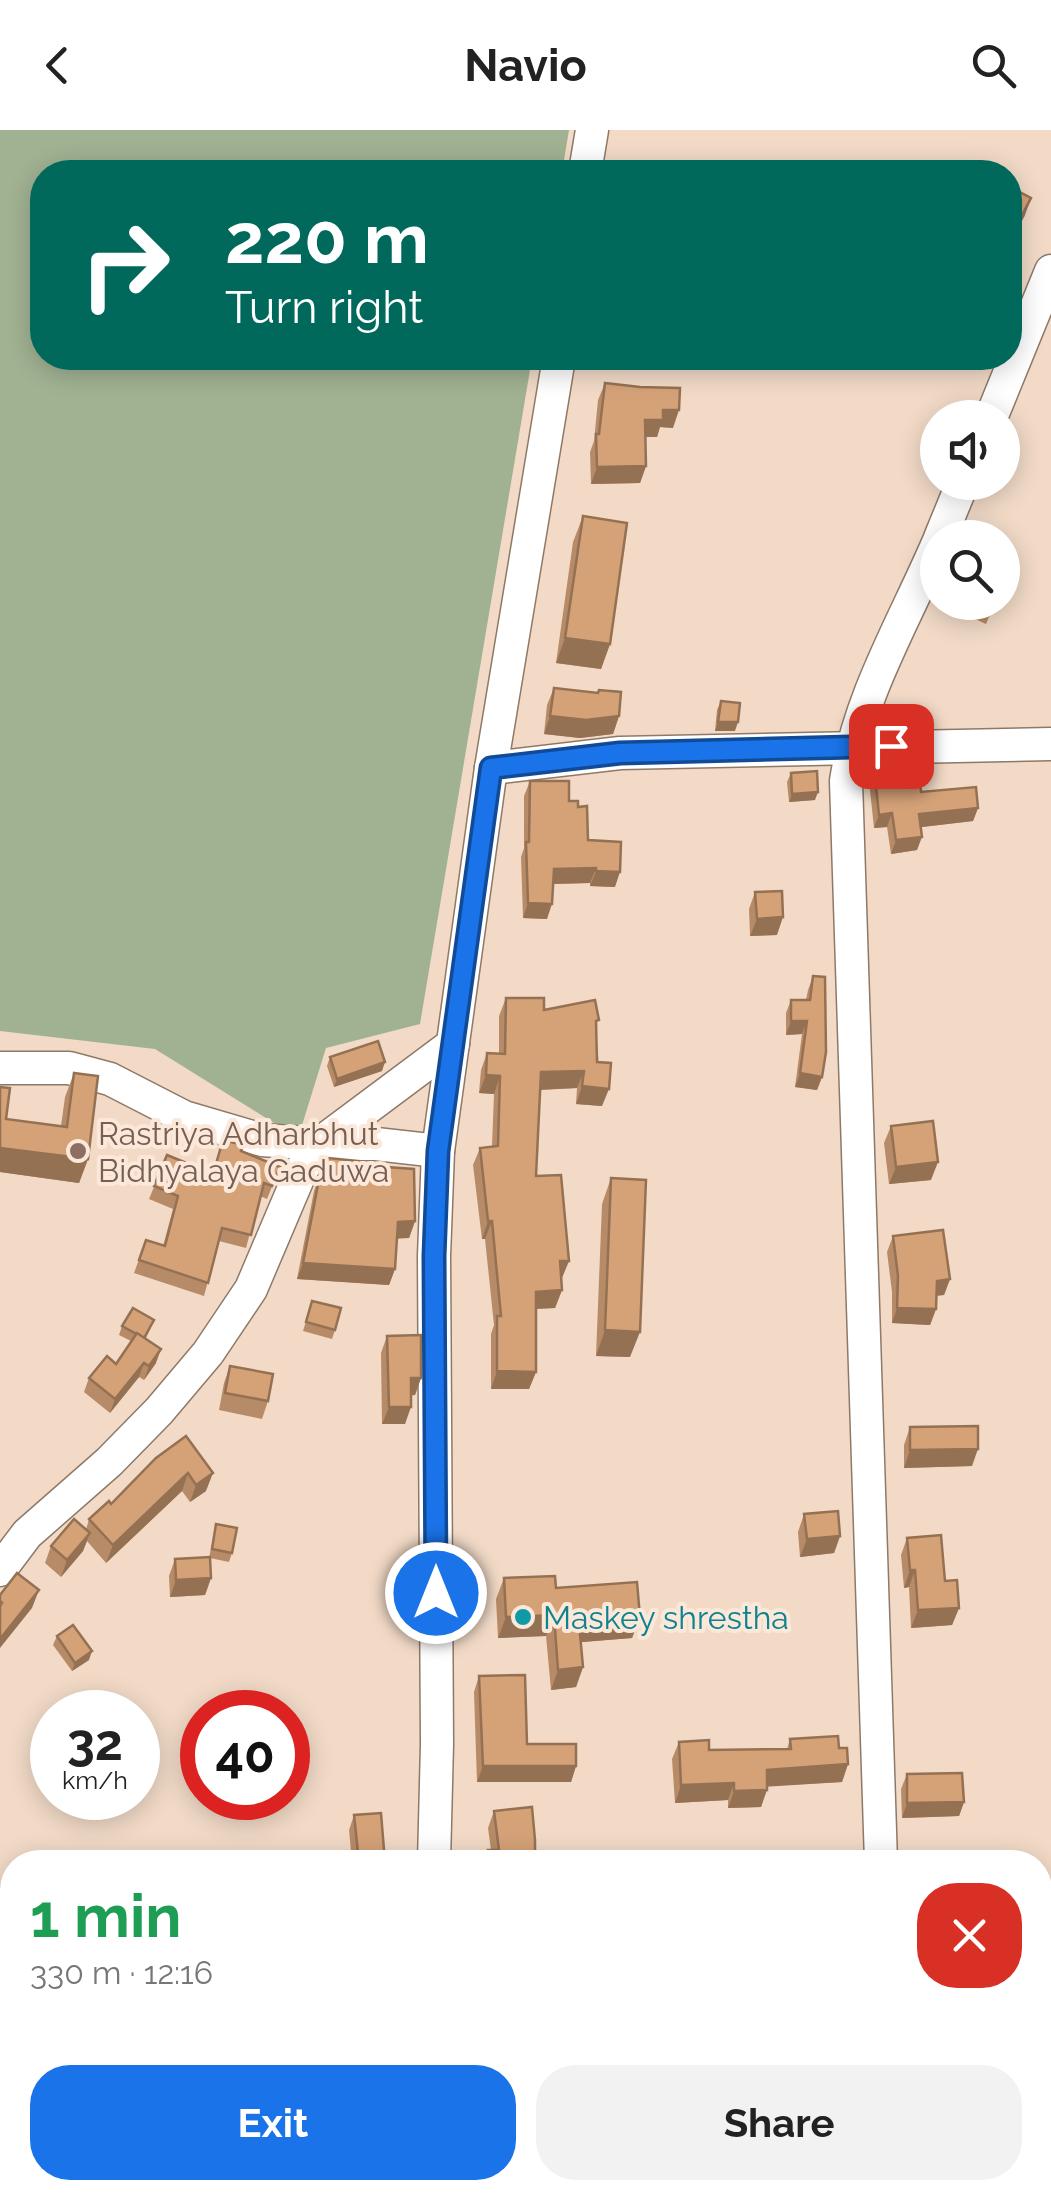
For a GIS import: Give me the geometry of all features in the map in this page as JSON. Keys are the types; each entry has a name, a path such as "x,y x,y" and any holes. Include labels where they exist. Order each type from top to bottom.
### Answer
{"street":[{"path":"588,160 592,130"},
{"path":"1022,342 1051,270"},
{"path":"434,1850 434,1256 438,1151 491,768 557,370"},
{"path":"998,400 1010,370"},
{"path":"881,1850 846,781 851,747 870,691 920,582"},
{"path":"491,768 620,753 1051,744"},
{"path":"0,1570 26,1534 110,1462 208,1354 251,1290 302,1169 318,1144 452,1044"},
{"path":"0,1068 69,1068 110,1079 184,1118 262,1140 376,1144 438,1151"}],"green space":[{"path":"0,130 569,130 564,160 30,160 30,370 530,370 420,1024 326,1048 298,1138 155,1049 0,1031"}],"building":[{"path":"1022,193 1031,198 1022,215"},
{"path":"605,383 680,388 679,410 663,410 663,420 645,420 646,466 597,467 596,434"},
{"path":"583,516 627,523 610,644 565,638"},
{"path":"554,688 621,692 619,716 586,720 550,716"},
{"path":"721,701 740,703 738,722 718,722"},
{"path":"817,771 818,792 792,794 791,773"},
{"path":"919,772 921,792 976,787 978,808 919,814 922,837 896,840 892,813 879,815 875,777"},
{"path":"530,781 569,781 569,801 578,801 578,807 587,806 588,840 621,842 620,872 554,869 552,904 528,903"},
{"path":"782,891 783,917 757,919 755,892"},
{"path":"813,976 825,977 826,1052 822,1077 800,1073 807,1021 791,1021 791,1000 810,1000"},
{"path":"506,998 544,998 544,1010 595,1000 599,1020 597,1062 611,1063 609,1089 582,1086 584,1071 541,1072 536,1176 561,1175 569,1261 560,1261 562,1290 536,1292 536,1372 497,1371 497,1316 501,1316 480,1148 498,1146 500,1076 486,1075 487,1053 505,1054"},
{"path":"378,1041 385,1062 337,1079 330,1057"},
{"path":"74,1073 98,1076 88,1159 0,1148 0,1087 10,1088 6,1119 67,1127"},
{"path":"933,1121 938,1162 896,1167 891,1126"},
{"path":"223,1140 243,1145 241,1151 280,1167 272,1186 264,1183 251,1235 222,1228 208,1283 139,1260 146,1240 165,1246 178,1196 154,1186 167,1155 213,1174"},
{"path":"328,1158 359,1161 358,1165 414,1169 415,1221 398,1222 395,1269 303,1263 320,1174"},
{"path":"611,1178 646,1180 640,1332 605,1330"},
{"path":"943,1230 950,1279 937,1281 936,1309 897,1308 893,1236"},
{"path":"312,1301 341,1308 335,1330 306,1322"},
{"path":"133,1308 154,1320 144,1338 122,1326"},
{"path":"137,1333 161,1349 149,1366 144,1363 115,1399 89,1378 107,1356 116,1364"},
{"path":"421,1335 421,1378 411,1378 411,1407 389,1407 387,1336"},
{"path":"230,1366 273,1374 268,1401 225,1393"},
{"path":"978,1426 978,1449 910,1450 910,1427"},
{"path":"186,1436 213,1473 196,1485 188,1473 113,1545 89,1519"},
{"path":"838,1511 840,1536 807,1539 804,1514"},
{"path":"74,1519 90,1533 67,1560 51,1546"},
{"path":"216,1524 237,1528 232,1553 212,1549"},
{"path":"941,1535 945,1581 957,1580 959,1608 918,1610 915,1570 910,1570 907,1538"},
{"path":"210,1557 211,1578 176,1580 175,1559"},
{"path":"17,1573 39,1590 0,1639 0,1595"},
{"path":"555,1576 556,1588 637,1582 640,1617 579,1623 583,1667 558,1670 554,1615 506,1617 504,1578"},
{"path":"73,1625 92,1651 75,1663 57,1636"},
{"path":"525,1675 527,1744 576,1744 576,1766 483,1766 479,1676"},
{"path":"838,1736 839,1748 847,1748 848,1764 767,1770 767,1790 734,1791 734,1783 681,1785 679,1742 709,1740 709,1750 791,1749 790,1739"},
{"path":"962,1773 964,1802 907,1803 907,1774"},
{"path":"532,1807 535,1850 499,1850 494,1811"},
{"path":"381,1813 384,1850 358,1850 354,1815"}],"place":[{"name":"Rastriya Adharbhut Bidhyalaya Gaduwa","path":"78,1151"},
{"name":"Maskey shrestha","path":"523,1617"}],"route":[{"path":"436,1593 434,1256 438,1151 491,768 620,753 891,746"}]}
